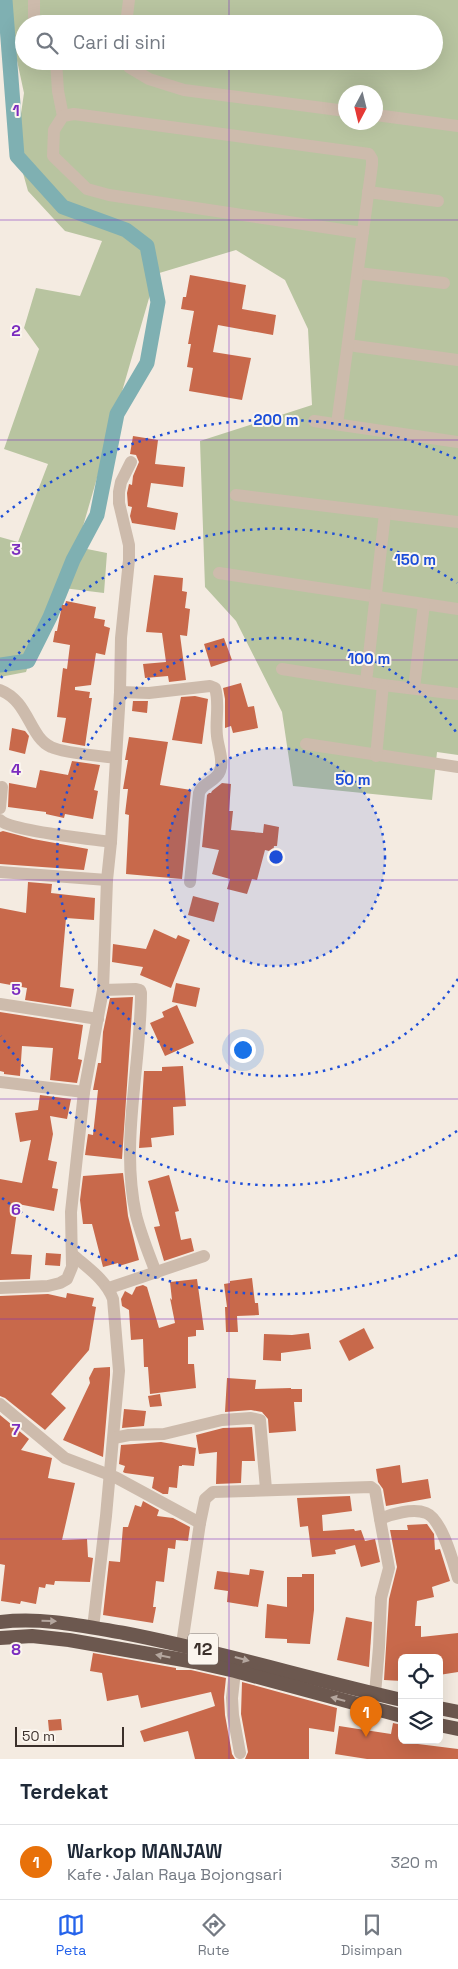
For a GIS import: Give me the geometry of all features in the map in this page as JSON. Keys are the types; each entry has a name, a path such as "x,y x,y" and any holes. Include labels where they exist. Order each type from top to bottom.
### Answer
{"highway":[{"name":"12","path":"0,1622 32,1620 62,1622 182,1644 398,1699"},
{"name":"12","path":"0,1638 32,1636 95,1644 235,1671 398,1715"},
{"path":"443,1709 458,1712"},
{"path":"443,1726 458,1729"}],"street":[{"path":"34,0 34,15"},
{"path":"127,15 129,0"},
{"path":"57,70 58,91 63,116 54,130 53,156 87,189 109,195 363,234"},
{"path":"134,70 149,79 184,90 338,111"},
{"path":"63,116 74,114 370,154 372,159 363,234 337,424"},
{"path":"383,116 458,126"},
{"path":"368,192 438,201"},
{"path":"358,273 444,283"},
{"path":"348,345 458,360"},
{"path":"314,421 458,442"},
{"path":"0,1288 48,1286 60,1283 67,1279 72,1266 71,1212 84,1092 102,990 106,880 111,842 120,692 121,638 129,545 119,503 119,492 121,482 131,462"},
{"path":"236,495 458,522"},
{"path":"366,682 385,513"},
{"path":"219,573 458,609"},
{"path":"414,688 424,604"},
{"path":"282,669 383,685 458,694"},
{"path":"376,756 383,685"},
{"path":"120,692 149,693 210,686 215,688 217,696 217,735 221,767 217,777 200,789 190,882"},
{"path":"0,690 17,701 40,739 50,747 116,758"},
{"path":"306,744 458,767"},
{"path":"0,808 2,787"},
{"path":"0,820 4,824 22,828 111,842"},
{"path":"0,872 106,880"},
{"path":"102,990 136,989 140,990 141,993 132,1108 132,1174 136,1214 156,1273"},
{"path":"0,1004 98,1019"},
{"path":"0,1082 84,1092"},
{"path":"73,1256 109,1288 113,1299 119,1371 114,1438 93,1628"},
{"path":"109,1288 204,1256"},
{"path":"0,1404 65,1458 109,1474 200,1522"},
{"path":"114,1438 134,1434 164,1434 222,1420 260,1420 266,1489"},
{"path":"182,1644 200,1522 205,1499 213,1492 266,1489 327,1490 372,1487 375,1490 388,1568 381,1598 375,1694"},
{"path":"380,1519 404,1513 427,1513 438,1524 458,1578"},
{"path":"235,1671 232,1698 233,1715 240,1752"}],"green space":[{"path":"0,0 458,0 458,755 437,752 432,800 293,786 282,712 236,621 205,587 200,441 312,405 308,329 285,280 236,250 156,274 77,547 107,553 104,593 55,587 26,672 0,677 0,537 18,542 48,464 4,449 39,349 24,328 36,288 80,296 102,241 65,231 28,191 16,148 24,93 19,70 443,70 443,15 15,15 15,51 13,42 0,19"}],"building":[{"path":"190,275 246,285 242,309 276,315 273,335 218,325 213,352 251,358 242,400 189,391 193,368 187,367 191,344 188,344 194,311 181,309 183,297 186,297"},
{"path":"133,436 158,440 155,464 185,467 183,487 151,483 147,507 178,513 175,530 132,523 130,516 132,507 128,506 127,493 129,484 132,485 133,476 139,462 136,455 130,454"},
{"path":"154,575 183,578 182,591 187,592 185,608 190,609 187,636 180,635 186,680 169,682 168,676 145,678 143,664 166,662 162,633 146,632"},
{"path":"66,601 96,607 94,618 105,620 104,626 110,628 105,655 96,653 91,685 75,687 75,690 90,692 89,698 92,698 85,746 62,742 66,718 57,717 63,668 67,669 70,645 53,642 62,605 65,605"},
{"path":"224,638 232,660 211,667 204,644"},
{"path":"241,683 248,707 254,706 258,728 233,733 231,726 225,728 223,688"},
{"path":"195,696 208,699 202,744 172,740 181,697"},
{"path":"133,701 148,701 147,713 132,711"},
{"path":"12,728 25,731 29,736 25,754 9,750"},
{"path":"129,737 168,742 160,785 191,790 182,879 126,874 129,815 125,814 128,789 123,789 128,760 125,760"},
{"path":"72,761 100,765 94,790 98,791 93,819 65,814 64,818 46,814 46,812 8,807 9,783 36,788 40,770 68,775"},
{"path":"222,783 231,784 229,811 233,811 231,830 263,833 264,824 279,827 277,846 274,846 273,852 265,850 257,880 252,879 247,894 227,889 230,879 212,874 219,850 202,847 207,795"},
{"path":"3,831 33,839 88,849 84,870 0,864 0,832"},
{"path":"28,882 52,884 51,893 95,898 94,920 66,918 60,987 74,989 71,1007 25,1000 27,988 0,983 0,908 26,913"},
{"path":"193,896 219,903 214,922 188,915"},
{"path":"154,929 176,939 178,935 190,940 171,988 140,975 143,967 112,962 113,944 146,949"},
{"path":"176,983 200,988 196,1007 172,1002"},
{"path":"133,997 122,1159 85,1155 88,1134 93,1135 98,1090 93,1090 98,1063 101,1063 103,1032 110,998"},
{"path":"177,1005 194,1043 165,1056 150,1023 164,1017 162,1012"},
{"path":"0,1012 83,1025 78,1059 82,1060 77,1083 50,1080 53,1048 22,1046 20,1076 4,1074 4,1072 0,1071"},
{"path":"183,1066 186,1106 173,1107 174,1135 151,1138 152,1147 139,1148 144,1071 162,1071 162,1067"},
{"path":"40,1095 71,1099 67,1119 50,1116 53,1134 48,1160 57,1162 52,1188 58,1189 54,1211 18,1204 11,1254 32,1255 30,1279 0,1280 0,1179 22,1183 31,1140 20,1142 15,1113 38,1110"},
{"path":"123,1173 128,1216 139,1260 119,1266 118,1263 103,1267 92,1224 83,1224 80,1200 83,1176"},
{"path":"169,1175 179,1211 175,1212 181,1240 191,1238 194,1251 164,1261 154,1227 160,1226 148,1181"},
{"path":"46,1253 61,1254 60,1266 45,1265"},
{"path":"252,1278 255,1303 258,1303 259,1315 237,1316 238,1332 226,1332 225,1307 227,1307 224,1284 230,1283 230,1281"},
{"path":"197,1279 204,1330 196,1330 196,1336 188,1337 188,1364 194,1364 196,1388 150,1394 148,1367 144,1367 143,1339 131,1340 129,1310 122,1306 121,1299 125,1291 132,1295 136,1287 143,1285 147,1287 159,1328 175,1323 170,1298 172,1300 170,1282"},
{"path":"67,1293 94,1298 92,1306 96,1307 89,1350 51,1394 66,1408 45,1430 0,1396 0,1296 48,1294 66,1298"},
{"path":"364,1328 374,1348 349,1361 339,1341"},
{"path":"309,1333 311,1349 281,1353 281,1361 263,1360 264,1334 292,1335"},
{"path":"110,1367 103,1457 63,1440 90,1383 89,1378 94,1368"},
{"path":"227,1378 256,1380 255,1389 302,1389 302,1402 294,1402 296,1431 269,1433 268,1419 262,1412 251,1410 225,1412"},
{"path":"160,1394 162,1406 150,1407 148,1396"},
{"path":"124,1409 146,1411 144,1426 122,1428"},
{"path":"0,1415 29,1439 21,1450 52,1458 48,1478 75,1483 62,1540 87,1539 88,1557 93,1558 90,1582 55,1581 54,1585 46,1584 45,1588 39,1587 36,1604 21,1601 20,1604 1,1601 5,1565 0,1564"},
{"path":"252,1427 255,1461 242,1461 241,1483 216,1484 217,1452 199,1454 196,1435 223,1428"},
{"path":"161,1442 196,1448 194,1466 179,1466 177,1488 169,1487 168,1494 163,1494 152,1488 154,1477 125,1473 123,1472 125,1466 119,1464 121,1445"},
{"path":"400,1465 402,1483 428,1479 431,1498 386,1506 383,1489 378,1482 376,1469"},
{"path":"350,1496 352,1511 322,1515 323,1531 361,1530 365,1541 375,1539 380,1562 361,1567 355,1545 335,1550 336,1554 312,1557 308,1526 300,1527 297,1498"},
{"path":"143,1501 159,1510 157,1516 173,1518 190,1527 188,1541 176,1540 175,1549 168,1548 164,1582 156,1581 153,1607 156,1607 153,1623 103,1615 109,1561 120,1562 123,1527 128,1527 135,1505 141,1507"},
{"path":"427,1524 434,1534 435,1550 440,1549 450,1581 432,1587 434,1597 417,1601 415,1626 421,1626 421,1637 458,1633 458,1672 443,1674 443,1654 398,1654 398,1681 384,1680 389,1599 397,1567 390,1530 408,1530 407,1525"},
{"path":"250,1569 264,1571 258,1607 227,1602 228,1591 214,1589 217,1571 249,1575"},
{"path":"302,1574 314,1574 314,1610 310,1644 287,1643 287,1639 265,1638 267,1604 287,1607 287,1577 302,1577"},
{"path":"346,1617 372,1622 369,1667 337,1660"},
{"path":"93,1653 226,1678 225,1715 232,1754 235,1759 195,1759 188,1731 144,1742 140,1731 215,1706 211,1692 141,1708 138,1695 107,1701 102,1673 90,1671"},
{"path":"242,1682 337,1708 334,1732 309,1728 309,1759 245,1759 248,1752 241,1714"},
{"path":"61,1719 62,1730 49,1731 48,1720"},
{"path":"393,1723 398,1724 398,1744 418,1744 458,1749 458,1759 367,1759 335,1754 339,1726 391,1734"}],"waterway":[{"path":"0,665 28,661 50,617 73,560 97,515 117,414 147,363 158,302 147,246 126,230 63,207 17,156 5,0"}],"place":[{"name":"Warkop MANJAW","path":"366,1737"}]}
